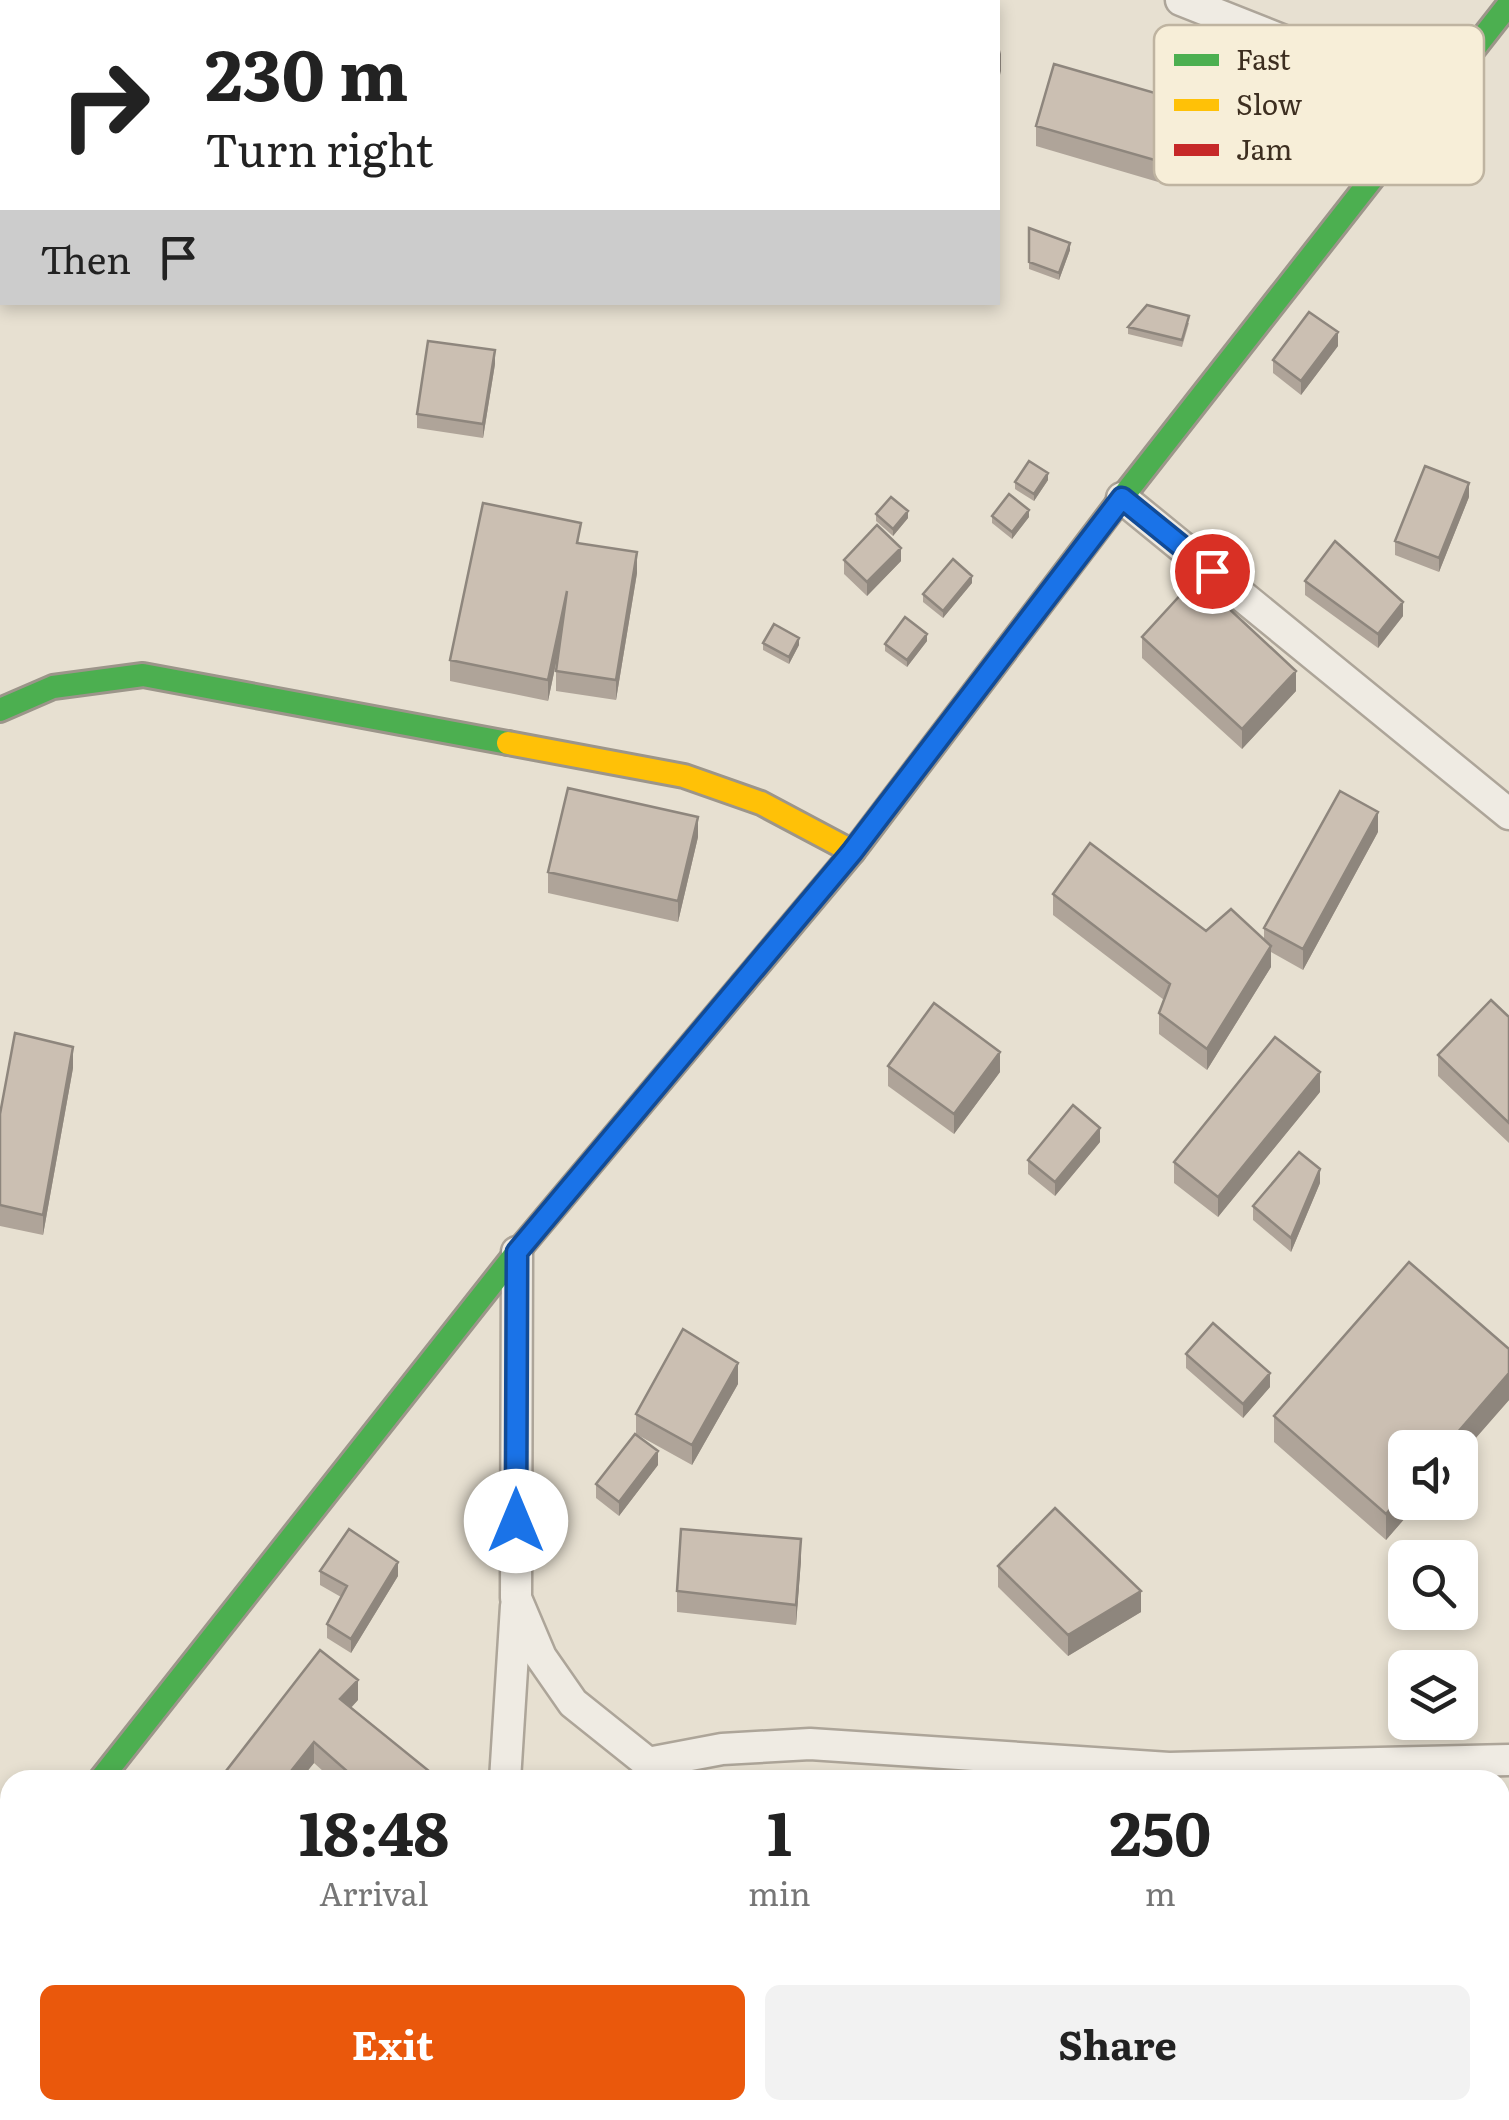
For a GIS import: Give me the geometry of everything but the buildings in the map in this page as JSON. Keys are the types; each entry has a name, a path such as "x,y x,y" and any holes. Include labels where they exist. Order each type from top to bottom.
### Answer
{"street":[{"path":"1180,0 1243,25"},
{"path":"1484,37 1509,4"},
{"path":"108,1770 517,1252 852,852 1122,498 1369,185"},
{"path":"1122,498 1509,814"},
{"path":"0,710 52,687 143,675 684,776 762,803 852,852"},
{"path":"506,1770 516,1598 517,1252"},
{"path":"516,1598 541,1657 573,1703 659,1770"},
{"path":"648,1763 722,1749 810,1744 1169,1768 1509,1760"}],"traffic: fast":[{"path":"1484,36 1509,4"},
{"path":"1117,504 1367,185"},
{"path":"0,710 53,687 143,675 508,743"},
{"path":"108,1770 517,1252 743,983"}],"traffic: slow":[{"path":"508,743 684,776 761,803 853,852"}],"traffic: jam":[{"path":"743,983 853,852 1117,504"}],"route":[{"path":"516,1521 517,1252 852,852 1122,498 1212,571"}]}
